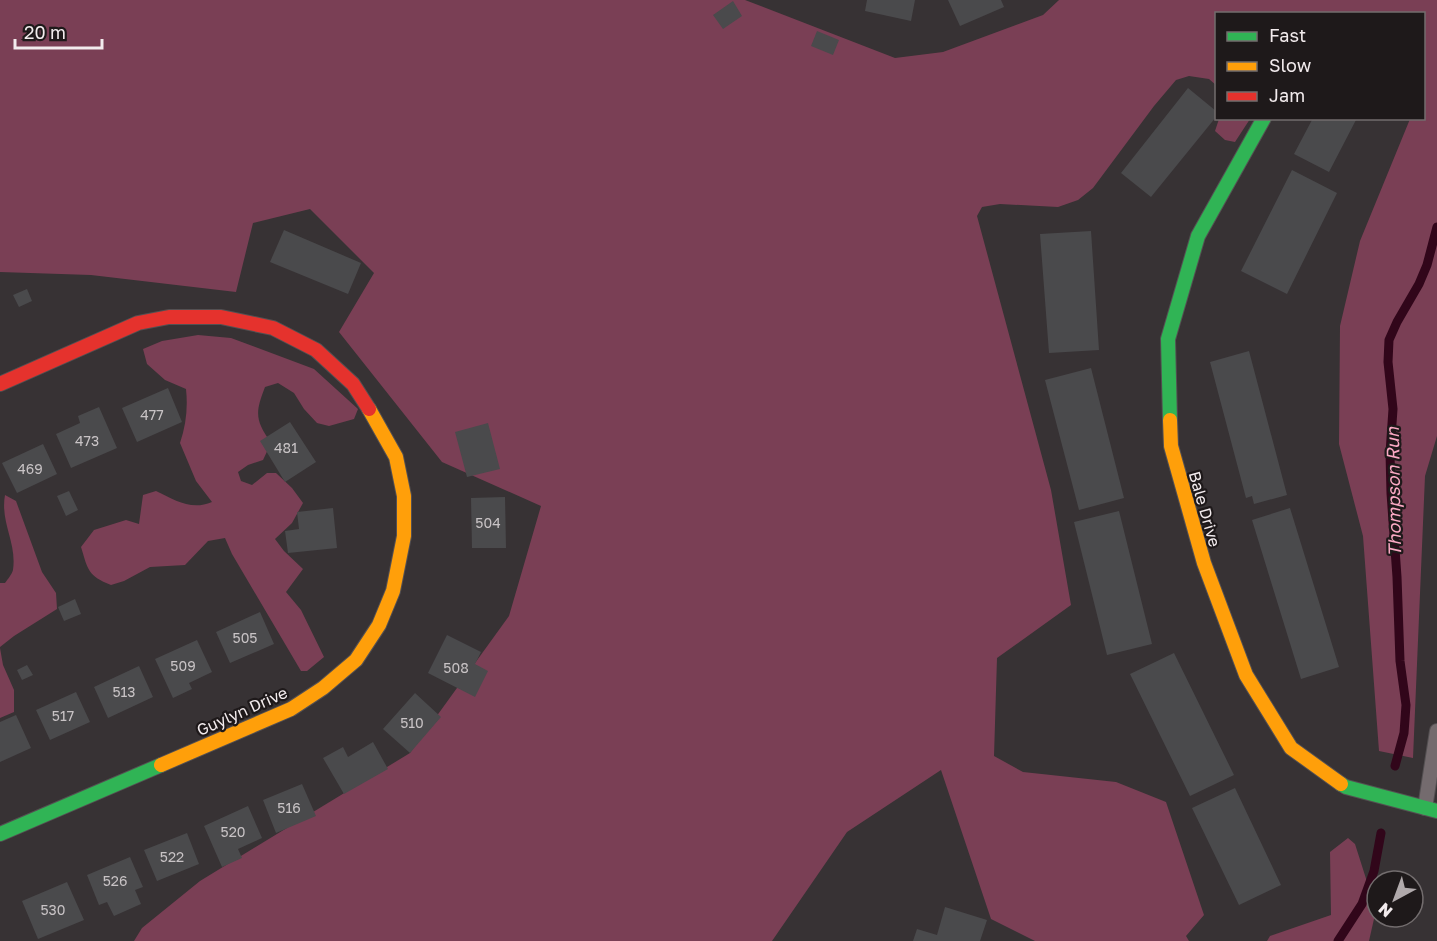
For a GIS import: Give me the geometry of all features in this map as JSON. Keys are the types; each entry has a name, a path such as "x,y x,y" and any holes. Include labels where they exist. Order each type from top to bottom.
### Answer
{"street":[{"name":"Bale Drive","path":"1263,120 1198,236 1168,339 1171,446 1204,563 1246,675 1291,748 1346,787 1431,809"},
{"name":"Guylyn Drive","path":"0,384 138,323 170,317 221,317 273,328 316,350 352,384 396,457 404,496 404,536 393,591 379,625 356,660 323,688 291,709 0,834"}],"lane":[{"path":"1431,809 1437,731"}],"shaded area":[{"path":"0,0 745,0 895,58 943,52 1043,15 1059,0 1437,0 1437,436 1425,476 1413,758 1379,751 1363,536 1339,444 1340,326 1360,241 1410,120 1425,120 1425,12 1215,12 1215,84 1209,79 1189,76 1176,80 1093,188 1078,200 1058,207 1000,204 982,207 977,216 1051,490 1071,605 997,658 994,756 1023,772 1116,782 1166,802 1204,915 1186,936 1189,941 1035,941 991,919 941,770 847,832 772,941 134,941 142,928 200,881 410,753 509,616 541,506 442,462 339,332 374,273 310,209 253,223 236,292 91,275 0,272"},
{"path":"1219,120 1249,120 1235,142 1225,140 1215,131"},
{"path":"198,335 231,338 314,369 358,409 354,419 329,426 317,423 294,393 278,383 265,387 259,403 258,416 271,443 263,460 248,465 238,472 241,481 252,485 267,473 276,473 292,488 303,503 292,523 275,539 303,569 286,592 301,610 324,657 307,671 301,671 232,554 225,538 208,541 185,565 150,567 124,581 111,585 93,575 85,561 81,547 94,530 126,520 139,524 143,495 156,491 190,505 212,502 196,481 180,443 186,416 186,389 165,380 147,364 143,349 162,341"},
{"path":"5,495 16,501 42,572 56,593 57,609 0,647 0,583 5,583 11,575 14,560 5,515"},
{"path":"0,648 3,665 14,690 14,712 0,718"},
{"path":"1348,838 1355,844 1365,875 1365,929 1372,929 1369,941 1267,941 1270,936 1331,915 1330,852"}],"building":[{"path":"867,0 915,0 911,21 865,11"},
{"path":"948,0 1001,0 1004,7 960,26"},
{"path":"733,1 742,16 723,29 713,15"},
{"path":"817,31 839,40 833,55 811,46"},
{"path":"1188,88 1215,110 1215,118 1151,197 1121,173"},
{"path":"1312,120 1356,120 1329,172 1294,154"},
{"path":"1292,170 1337,193 1287,294 1241,271"},
{"path":"284,230 361,263 348,294 270,262"},
{"path":"1091,231 1099,350 1049,353 1040,234"},
{"path":"27,289 32,301 19,307 13,295"},
{"path":"1249,351 1287,495 1254,504 1252,496 1246,498 1210,362"},
{"path":"1091,368 1124,498 1079,510 1045,380"},
{"path":"168,388 182,422 137,442 122,408"},
{"path":"99,407 117,448 71,468 56,434 80,423 78,416"},
{"path":"290,422 316,462 285,482 260,441"},
{"path":"488,423 500,469 467,477 455,432"},
{"path":"43,444 57,474 17,493 2,463"},
{"path":"69,491 78,510 66,516 57,496"},
{"path":"505,497 506,548 472,548 471,498"},
{"path":"333,508 337,548 288,553 285,531 299,529 297,512"},
{"path":"1290,508 1339,667 1301,679 1252,520"},
{"path":"1119,511 1152,644 1107,655 1074,522"},
{"path":"75,599 81,614 64,621 58,607"},
{"path":"260,612 274,644 230,663 216,632"},
{"path":"447,635 481,652 475,664 488,671 475,697 428,673"},
{"path":"197,640 212,672 189,683 192,689 173,698 155,659"},
{"path":"1174,653 1234,775 1190,796 1130,674"},
{"path":"27,665 33,675 22,680 17,670"},
{"path":"139,666 153,697 108,718 94,687"},
{"path":"76,692 90,722 50,740 36,710"},
{"path":"415,693 441,717 410,753 383,729"},
{"path":"16,715 31,748 0,762 0,722"},
{"path":"373,742 388,769 344,794 323,758 343,747 348,757"},
{"path":"302,784 316,816 276,833 263,800"},
{"path":"1235,788 1281,885 1239,905 1192,808"},
{"path":"248,806 262,838 238,849 242,858 222,867 204,826"},
{"path":"187,833 199,864 157,881 144,850"},
{"path":"130,857 143,887 135,890 141,904 114,916 107,902 99,905 87,875"},
{"path":"67,882 84,920 38,939 22,901"},
{"path":"945,907 987,920 980,941 913,941 917,929 937,935"}],"waterway":[{"name":"Thompson Run","path":"1395,766 1404,733 1406,705 1400,661 1391,493 1390,453 1393,409 1388,362 1389,340 1419,284 1427,265 1437,227"},
{"name":"Thompson Run","path":"1338,941 1362,904 1374,871 1381,833"}],"traffic: fast":[{"path":"1170,420 1168,339 1198,236 1263,120"},
{"path":"0,834 161,765"},
{"path":"1341,784 1437,811"}],"traffic: slow":[{"path":"161,765 291,709 323,688 356,660 379,625 393,591 404,536 404,496 396,457 369,409"},
{"path":"1170,420 1171,446 1204,563 1246,675 1291,748 1341,784"}],"traffic: jam":[{"path":"0,384 138,323 169,317 221,317 273,328 316,350 353,384 369,409"}]}
